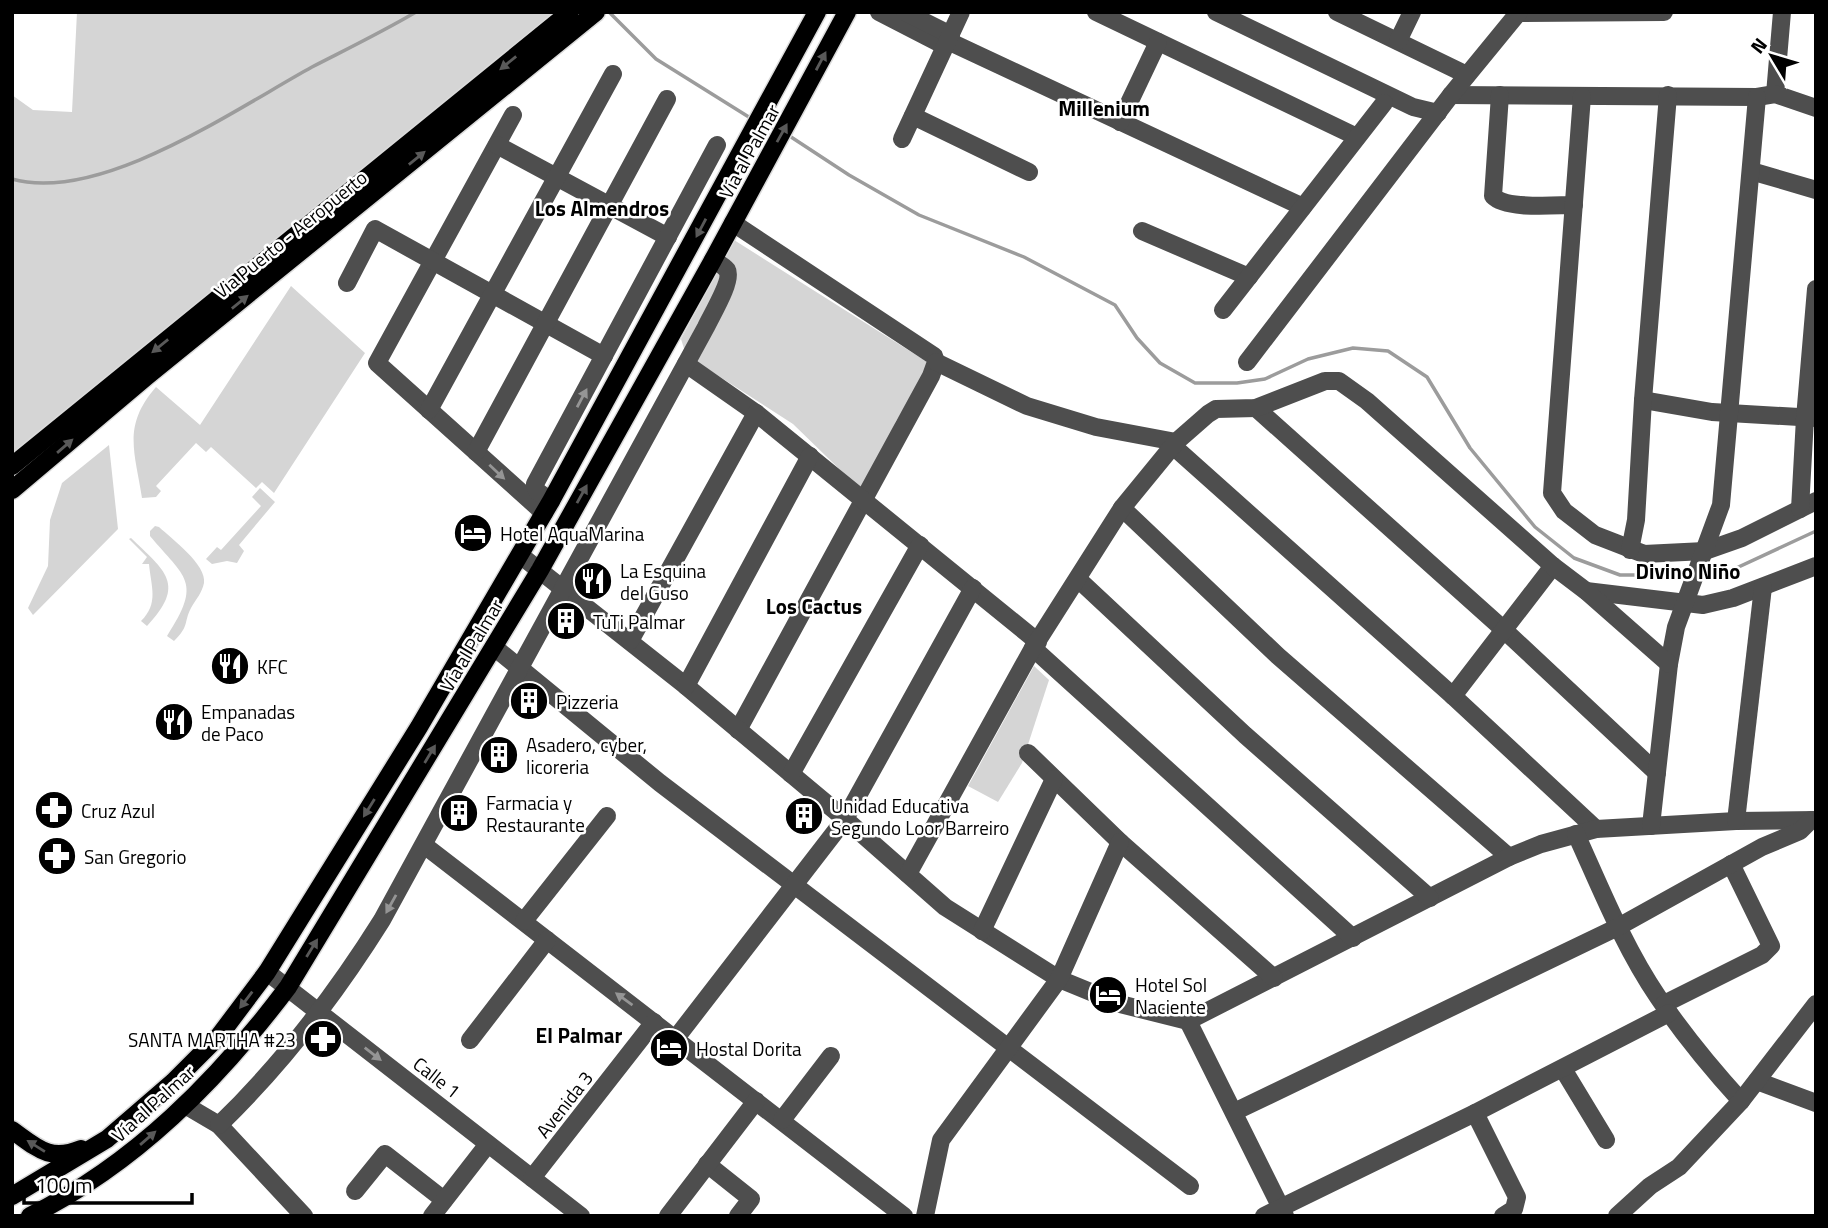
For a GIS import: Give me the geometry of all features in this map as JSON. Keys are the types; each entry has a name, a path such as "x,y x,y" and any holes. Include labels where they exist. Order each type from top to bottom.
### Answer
{"main road":[{"name":"Via Puerto - Aeropuerto","path":"12,466 567,21 596,12"},
{"name":"Vía al Palmar","path":"12,1196 107,1139 173,1082 219,1036 267,972 419,727 548,507 817,12"},
{"name":"Vía al Palmar","path":"30,1216 92,1180 144,1143 214,1076 260,1024 288,987 540,570 713,260 847,12"},
{"name":"Via Puerto - Aeropuerto","path":"12,490 567,21"},
{"path":"12,1130 51,1155 69,1154 107,1139"}],"street":[{"path":"879,12 948,41 1303,207"},
{"path":"905,12 948,41"},
{"path":"902,139 961,12"},
{"path":"1096,12 1357,137"},
{"path":"1216,12 1254,20 1413,107 1438,113"},
{"path":"1337,12 1467,75"},
{"path":"1398,41 1412,12"},
{"path":"1247,362 1515,14 1664,12"},
{"path":"1776,94 1782,12"},
{"path":"1120,122 1158,42"},
{"path":"429,410 613,74"},
{"path":"1451,95 1757,97 1776,94 1816,108"},
{"path":"1500,95 1493,197 1497,201 1529,205 1574,205"},
{"path":"1630,550 1636,520 1668,95"},
{"path":"1581,96 1552,493 1564,511 1595,535 1630,550 1653,554 1705,551 1742,538 1808,505 1816,289"},
{"path":"1651,826 1669,664 1676,627 1721,505 1757,97"},
{"path":"476,452 667,99"},
{"path":"1223,310 1384,103"},
{"path":"513,115 377,363 476,452 548,507"},
{"path":"913,117 1029,172"},
{"path":"497,145 668,237"},
{"path":"548,507 535,484 717,145"},
{"path":"1751,171 1816,190"},
{"path":"733,223 934,356 936,362 931,376 738,730"},
{"path":"347,283 375,229 604,356"},
{"path":"1142,231 1249,276"},
{"path":"219,1125 267,1078 350,972 424,845 727,284 729,275 726,268 713,260"},
{"path":"936,362 1027,406 1096,427 1175,444 1453,696 1596,830"},
{"path":"686,364 756,413 973,588 1353,938"},
{"path":"908,874 1036,645 1122,508 1175,444 1216,410 1256,408 1325,381 1339,381 1367,401 1553,566 1586,591 1669,664"},
{"path":"1643,400 1728,412 1810,418"},
{"path":"1256,408 1503,629 1657,773"},
{"path":"630,641 756,413"},
{"path":"686,686 810,456"},
{"path":"1122,508 1278,656 1509,857"},
{"path":"791,774 920,545"},
{"path":"520,555 686,686 945,907 1059,979 1120,1004 1188,1021 1509,857 1576,834 1651,826 1814,820"},
{"path":"1453,696 1553,566"},
{"path":"1586,591 1686,598 1703,605 1733,598 1816,566"},
{"path":"1079,580 1245,736 1430,898"},
{"path":"1736,821 1763,587"},
{"path":"676,1038 845,819 973,588"},
{"path":"494,647 660,783 1190,1186"},
{"path":"1028,753 1120,842 1274,978"},
{"path":"982,931 1054,779"},
{"path":"523,921 607,816"},
{"path":"1234,1112 1618,926 1762,847 1800,831 1814,820"},
{"path":"1576,834 1618,926 1658,998 1698,1054 1741,1101"},
{"path":"925,1216 941,1140 1059,979 1120,842"},
{"path":"424,845 904,1216"},
{"path":"1264,1216 1283,1211 1563,1069 1762,954 1771,946 1731,864"},
{"path":"470,1040 547,940"},
{"name":"Calle 1","path":"267,972 581,1216"},
{"path":"1617,1216 1650,1186 1679,1167 1741,1101 1816,1004"},
{"path":"1188,1021 1283,1211"},
{"name":"Avenida 3","path":"532,1178 654,1022"},
{"path":"782,1120 831,1056"},
{"path":"1563,1069 1606,1140"},
{"path":"1757,1081 1816,1103"},
{"path":"668,1216 756,1101"},
{"path":"185,1105 219,1125 304,1216"},
{"path":"1475,1114 1517,1197 1514,1209 1503,1216"},
{"path":"432,1216 488,1144"},
{"path":"355,1191 385,1154 444,1200"},
{"path":"707,1164 751,1199 738,1216"}],"shaded area":[{"path":"77,12 555,12 12,455 12,95 33,110 72,112"},
{"path":"734,240 932,365 896,421 887,451 865,494 793,424 686,355 681,339"},
{"path":"291,286 365,353 274,493 262,482 256,488 211,447 206,452 196,443 156,486 161,491 156,497 142,498 134,440 138,414 145,401 156,387 200,425"},
{"path":"109,445 118,529 33,615 28,608 48,566 50,520 62,483"},
{"path":"260,488 275,502 239,545 244,551 237,563 227,561 212,564 206,559 217,547 221,550 261,506 252,497"},
{"path":"155,526 188,553 203,576 202,590 191,608 184,628 174,641 167,636 178,618 187,591 180,572 150,536 150,531"},
{"path":"129,539 162,569 167,579 166,599 147,626 141,621 152,601 149,564 142,564 147,557"},
{"path":"1034,666 1049,680 1022,763 998,802 968,786"}],"waterway":[{"path":"12,179 47,183 85,178 126,165 207,127 416,12"},
{"path":"609,12 656,59 752,119"},
{"path":"762,123 778,130"},
{"path":"788,135 849,175 919,215 1024,257 1115,305 1137,338 1160,363 1195,383 1237,383 1265,379 1308,359 1353,348 1388,351 1427,377 1470,448 1535,527 1574,558 1620,575 1690,575"},
{"path":"1701,576 1717,577 1816,531"}],"place":[{"name":"Hotel AquaMarina","path":"473,533"},
{"name":"La Esquina del Guso","path":"593,581"},
{"name":"TuTi Palmar","path":"566,621"},
{"name":"KFC","path":"230,666"},
{"name":"Pizzeria","path":"529,701"},
{"name":"Empanadas de Paco","path":"174,722"},
{"name":"Asadero, cyber, licoreria","path":"499,755"},
{"name":"Cruz Azul","path":"54,810"},
{"name":"Farmacia y Restaurante","path":"459,813"},
{"name":"Unidad Educativa Segundo Loor Barreiro","path":"804,816"},
{"name":"San Gregorio","path":"57,856"},
{"name":"Hotel Sol Naciente","path":"1108,995"},
{"name":"SANTA MARTHA #23","path":"323,1039"},
{"name":"Hostal Dorita","path":"669,1048"}],"district":[{"name":"Millenium","path":"1104,108"},
{"name":"Los Almendros","path":"602,208"},
{"name":"Divino Niño","path":"1688,571"},
{"name":"Los Cactus","path":"814,606"},
{"name":"El Palmar","path":"579,1035"}]}
